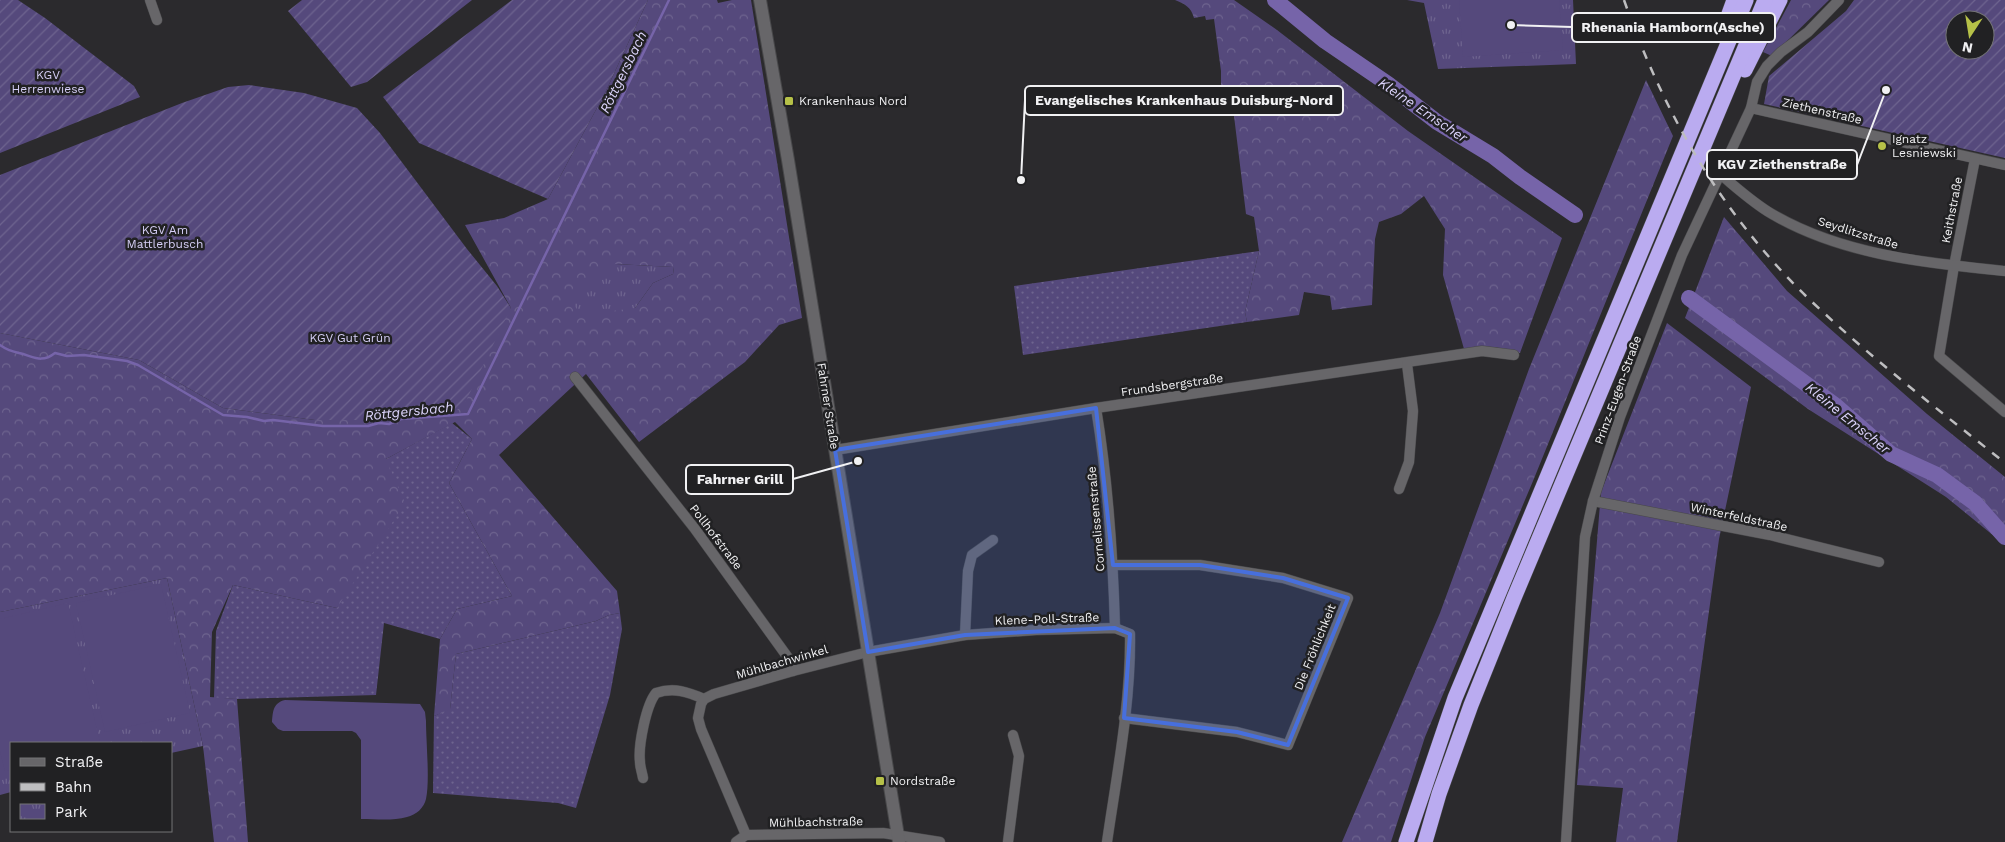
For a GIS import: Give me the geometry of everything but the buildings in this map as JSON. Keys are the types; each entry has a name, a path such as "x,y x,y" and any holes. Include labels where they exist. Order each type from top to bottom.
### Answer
{"highway":[{"path":"1700,109 1734,0"},
{"path":"1406,842 1455,698 1746,0"},
{"path":"1424,842 1471,705 1514,598 1765,0"},
{"path":"1712,128 1753,57 1780,0"}],"street":[{"path":"150,0 157,20"},
{"name":"Fahrner Straße","path":"760,0 899,839"},
{"name":"Prinz-Eugen-Straße","path":"1566,842 1586,537 1593,500 1620,417 1666,296 1692,233 1751,108 1758,82 1767,66 1808,32 1840,0"},
{"name":"Ziethenstraße","path":"1751,108 2005,166"},
{"name":"Keithstraße","path":"1975,159 1939,356 2005,412"},
{"name":"Seydlitzstraße","path":"1720,174 1754,202 1795,225 1836,242 1910,261 2005,271"},
{"name":"Frundsbergstraße","path":"835,450 1096,408 1407,364 1482,351 1514,355"},
{"path":"1399,488 1409,462 1414,411 1407,364"},
{"name":"Pollhofstraße","path":"575,377 695,529 789,659 793,670"},
{"name":"Cornelissenstraße","path":"1096,408 1102,449 1113,565 1115,628"},
{"name":"Winterfeldstraße","path":"1593,500 1770,535 1880,562"},
{"path":"964,635 968,571 972,555 993,540"},
{"name":"Die Fröhlichkeit","path":"1113,565 1208,566 1284,578 1348,598 1288,745 1236,732 1124,718"},
{"name":"Klene-Poll-Straße","path":"868,652 964,635 1036,630 1115,628 1130,634 1129,686 1124,718"},
{"name":"Mühlbachwinkel","path":"704,699 714,694 793,670 868,652"},
{"path":"643,778 640,760 641,745 650,700 656,693 664,690 676,690 704,699 698,710 701,729 746,835 736,842"},
{"path":"1107,842 1124,718"},
{"path":"1008,842 1019,756 1013,735"},
{"name":"Mühlbachstraße","path":"746,835 883,833 899,839"},
{"path":"899,839 940,842"}],"highlighted area":[{"path":"1096,408 1113,565 1200,565 1283,578 1348,598 1288,745 1237,732 1124,718 1130,634 1115,628 965,635 868,652 835,450"}],"green space":[{"name":"KGV Herrenwiese","path":"0,0 18,0 45,18 134,86 140,97 0,153"},
{"path":"302,0 472,0 367,82 351,87 288,11"},
{"path":"512,0 648,0 605,93 548,199 419,143 383,97"},
{"path":"648,0 717,0 718,3 732,0 751,0 802,318 779,325 745,362 639,442 586,374 499,455 617,591 620,613 609,615 596,621 456,654 450,710 434,716 440,639 457,609 512,596 449,483 472,439 455,422 386,459 405,503 337,608 233,585 212,632 210,697 237,699 248,842 214,842 203,746 167,578 0,612 0,333 139,360 223,408 315,420 383,420 401,415 511,308 465,225 504,218 548,199 605,93","holes":["615,264 674,267 673,274 653,283 635,308"]},
{"path":"1175,0 1234,0 1277,30 1408,131 1562,238 1520,353 1494,347 1464,349 1443,275 1445,229 1424,196 1401,214 1379,222 1375,239 1372,305 1332,310 1330,296 1304,292 1299,315 1247,322 1245,312 1259,251 1254,217 1246,214 1234,116 1228,111 1221,112 1221,71 1214,19 1206,20 1205,16 1194,18 1187,6"},
{"path":"1407,0 1573,0 1576,64 1438,69 1424,3"},
{"path":"1459,0 1559,0 1563,50 1463,57"},
{"path":"1791,0 1829,0 1772,56 1763,52"},
{"path":"1854,0 2005,0 2005,158 1764,104 1769,76 1846,11"},
{"path":"1646,80 1673,136 1533,481 1425,737 1391,842 1342,842 1440,613 1529,369"},
{"name":"KGV Am Mattlerbusch","path":"249,85 304,93 357,108 380,133 497,286 511,308 464,405 454,412 401,415 383,420 315,420 223,408 139,360 0,333 0,175 182,103 228,87"},
{"path":"1724,217 1787,291 1927,414 2005,477 2005,545 1946,497 1808,409 1685,318"},
{"path":"1259,251 1245,312 1247,322 1023,355 1014,286"},
{"path":"615,264 674,267 673,274 653,283 635,308 581,315 569,298 589,276 600,269"},
{"path":"1667,323 1751,387 1719,539 1677,842 1616,842 1623,788 1577,785 1601,492"},
{"path":"452,423 472,439 449,483 512,596 457,609 440,639 384,623 376,695 214,698 216,631 233,585 337,608 386,459"},
{"path":"167,578 203,746 172,753 172,742 10,742 10,792 0,795 0,612"},
{"path":"161,584 190,713 105,732 76,603"},
{"path":"68,603 100,742 10,742 10,770 5,771 0,751 0,619"},
{"path":"620,613 622,629 610,695 576,808 558,803 433,793 434,716 450,709 456,654 596,621 609,615"},
{"path":"285,700 420,704 425,712 428,772 426,799 419,811 402,818 361,819 361,740 352,731 283,731 278,729 272,722 273,711 278,703"}],"waterway":[{"name":"Röttgersbach","path":"0,345 9,350 41,359 55,353 67,356 84,355 127,361 138,365 223,415 323,426 368,426 379,423 389,424 401,419 468,414 669,0"},
{"name":"Kleine Emscher","path":"1275,0 1325,41 1388,84 1437,122 1493,156 1575,215"},
{"name":"Kleine Emscher","path":"1689,298 1836,406 1891,454 1937,475 1975,503 2005,537"}],"railway":[{"path":"1624,0 1641,44 1681,129 1704,169 1730,208 1759,245 1790,280 1846,333 1913,390 2005,463"}],"place":[{"name":"Rhenania Hamborn(Asche)","path":"1511,25"},
{"name":"KGV Ziethenstraße","path":"1886,90"},
{"name":"Krankenhaus Nord","path":"789,101"},
{"name":"Ignatz Lesniewski","path":"1882,146"},
{"name":"Evangelisches Krankenhaus Duisburg-Nord","path":"1021,180"},
{"name":"Fahrner Grill","path":"858,461"},
{"name":"Nordstraße","path":"880,781"}],"park label":[{"name":"KGV Gut Grün","path":"350,338"}]}
